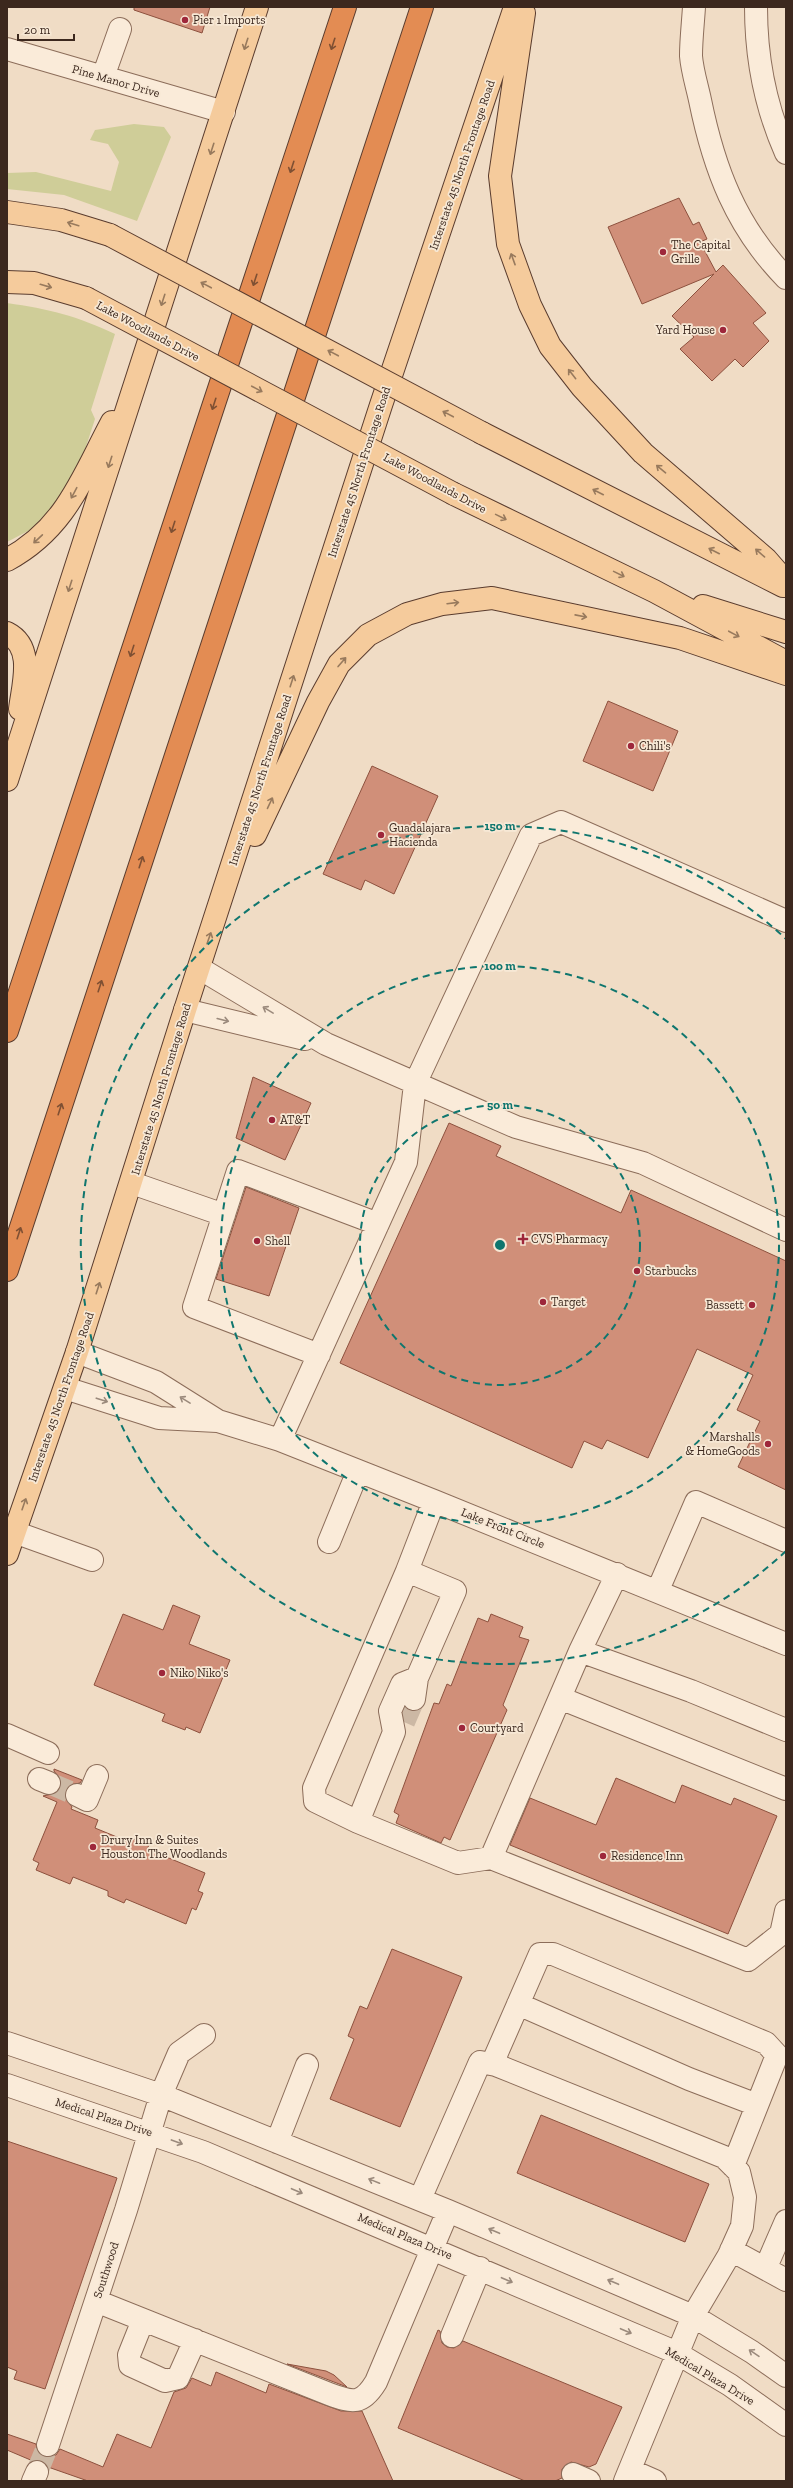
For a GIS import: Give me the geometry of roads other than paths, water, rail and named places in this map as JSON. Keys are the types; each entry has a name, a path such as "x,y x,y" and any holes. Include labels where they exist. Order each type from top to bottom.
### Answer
{"highway":[{"path":"7,1030 345,7"},
{"path":"7,1270 422,7"}],"main road":[{"path":"7,780 258,7"},
{"name":"Interstate 45 North Frontage Road","path":"7,1554 65,1388 132,1183 185,1010 373,428 516,7"},
{"path":"525,7 500,176 508,244 530,305 550,346 582,387 643,453 766,559 786,582"},
{"path":"7,212 61,220 110,235 482,433 786,587"},
{"name":"Lake Woodlands Drive","path":"7,282 34,283 86,298 454,494 654,591 786,662"},
{"path":"7,560 33,545 64,512 139,372"},
{"path":"654,591 786,632"},
{"path":"217,914 318,702 339,664 368,635 407,614 442,604 492,598 680,638 786,674"},
{"path":"7,633 17,638 26,657 16,752"}],"street":[{"path":"694,7 691,56 710,147 725,190 744,224 769,260 786,278"},
{"path":"756,7 756,39 764,92 774,126 786,153"},
{"path":"103,77 120,29"},
{"name":"Pine Manor Drive","path":"7,49 224,112"},
{"path":"280,1440 406,1162 415,1084 531,835 561,822 786,921"},
{"path":"199,968 326,1044 415,1084 516,1127 643,1163 786,1230"},
{"path":"185,1010 326,1044"},
{"path":"319,1355 194,1307 238,1171 378,1224"},
{"path":"132,1183 224,1216"},
{"name":"Lake Front Circle","path":"77,1352 156,1382 218,1421"},
{"name":"Lake Front Circle","path":"65,1388 158,1418 218,1421 280,1440 658,1590 786,1644"},
{"path":"329,1542 358,1471"},
{"path":"434,1501 407,1571 314,1788 315,1801 358,1822 458,1863 491,1858 748,1960 781,1934 786,1911"},
{"path":"658,1590 696,1502 786,1541"},
{"path":"14,1532 92,1560"},
{"path":"358,1822 399,1727 390,1712 402,1684 416,1688 455,1591 407,1571"},
{"path":"491,1858 580,1651 617,1574"},
{"path":"580,1651 691,1692 786,1730"},
{"path":"560,1698 786,1789"},
{"path":"7,1735 48,1753"},
{"path":"77,1795 87,1800 97,1776"},
{"path":"492,2064 540,1954 553,1954 766,2043 777,2055 733,2166"},
{"path":"518,2004 689,2079 757,2105"},
{"name":"Southwood","path":"48,2445 126,2210 148,2131 161,2095 179,2053 204,2035"},
{"path":"7,2043 161,2095 420,2199 693,2316 752,2352 786,2376"},
{"path":"420,2199 480,2062 492,2064 724,2157 739,2172 745,2197 742,2226 731,2250 693,2316 627,2475 655,2481"},
{"path":"277,2142 307,2065"},
{"name":"Medical Plaza Drive","path":"7,2085 148,2131 203,2152 480,2268 678,2354 730,2386 786,2425"},
{"path":"96,2300 340,2399 361,2399 367,2396 376,2382 448,2211"},
{"path":"766,2267 786,2221"},
{"path":"731,2250 766,2267 786,2280"},
{"path":"452,2336 480,2268"},
{"path":"143,2320 129,2355 130,2365 165,2381 178,2378 195,2340"}],"tunnel":[{"path":"404,1722 414,1699"},
{"path":"49,1783 77,1795"},
{"path":"37,2472 48,2445"}],"place":[{"name":"Pier 1 Imports","path":"185,20"},
{"name":"The Capital Grille","path":"663,252"},
{"name":"Yard House","path":"723,330"},
{"name":"Chili's","path":"631,746"},
{"name":"Guadalajara Hacienda","path":"381,835"},
{"name":"AT&T","path":"272,1120"},
{"name":"CVS Pharmacy","path":"523,1239"},
{"name":"Shell","path":"257,1241"},
{"name":"Starbucks","path":"637,1271"},
{"name":"Target","path":"543,1302"},
{"name":"Bassett","path":"752,1305"},
{"name":"Marshalls & HomeGoods","path":"768,1444"},
{"name":"Niko Niko's","path":"162,1673"},
{"name":"Courtyard","path":"462,1728"},
{"name":"Drury Inn & Suites Houston The Woodlands","path":"93,1847"},
{"name":"Residence Inn","path":"603,1856"}]}
